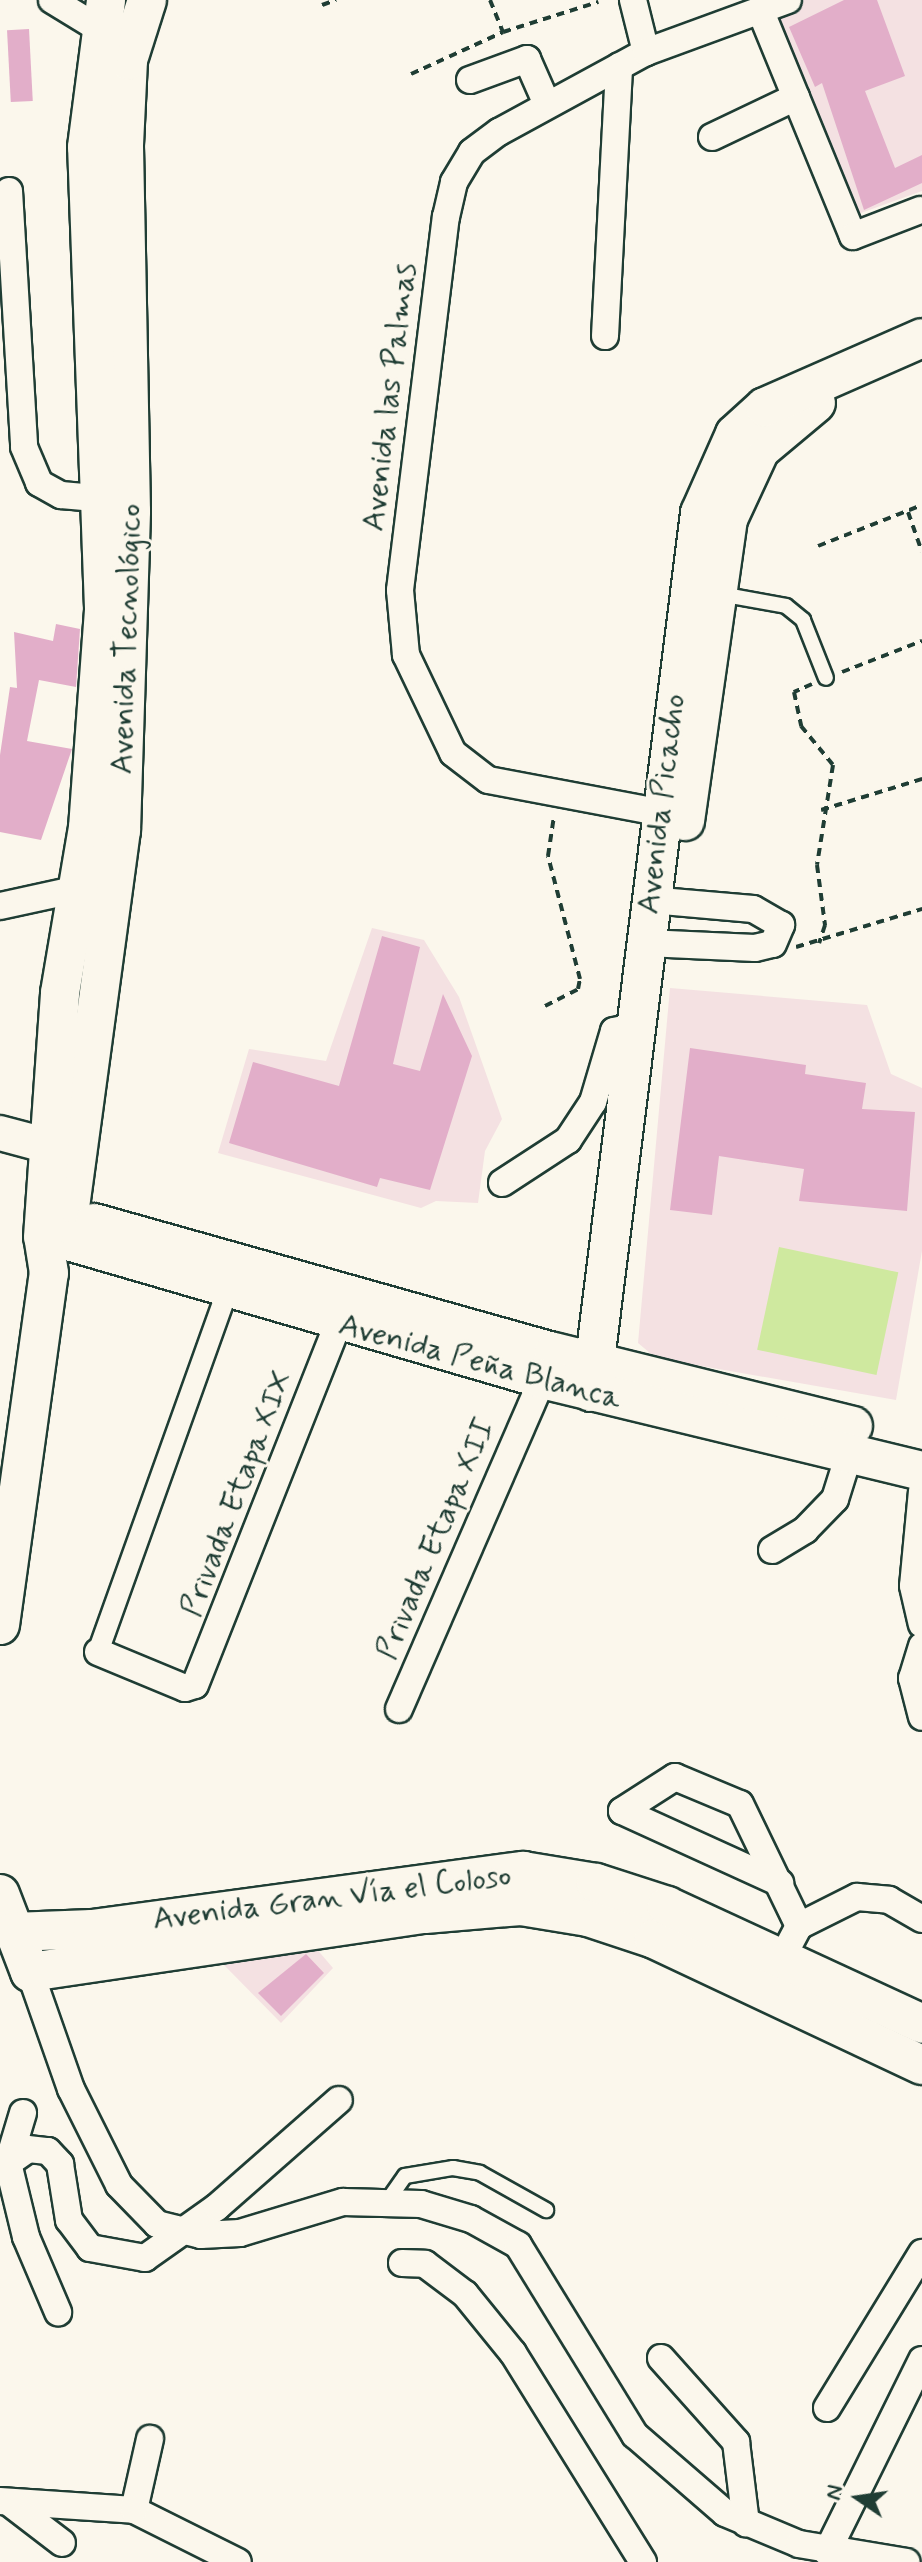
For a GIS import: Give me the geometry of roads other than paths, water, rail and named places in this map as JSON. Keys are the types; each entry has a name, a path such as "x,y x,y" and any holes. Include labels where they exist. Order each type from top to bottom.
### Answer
{"main road":[{"name":"Avenida Tecnológico","path":"0,1625 8,1516 121,831 131,511 124,145 128,60 147,0"},
{"name":"Avenida Tecnológico","path":"55,1235 49,1146 60,993 78,889 104,608 87,147 102,14"},
{"name":"Avenida Picacho","path":"606,1380 673,815 700,513 728,445 765,407 922,338"},
{"name":"Avenida Picacho","path":"673,815 718,594 728,519 760,450 821,399 922,359"},
{"name":"Avenida Picacho","path":"606,1380 637,1026 658,945"},
{"name":"Avenida Peña Blanca","path":"55,1235 227,1292 338,1324 548,1366"},
{"name":"Avenida Peña Blanca","path":"55,1235 606,1380 922,1444"},
{"name":"Avenida Peña Blanca","path":"606,1380 922,1471"},
{"name":"Avenida Gran Vía el Coloso","path":"7,1933 92,1929 523,1871 596,1883 667,1906 922,2024"},
{"path":"0,1894 7,1933 30,1972"},
{"name":"Avenida Gran Vía el Coloso","path":"30,1972 521,1906 588,1917 654,1939 922,2065"}],"street":[{"path":"52,0 102,14"},
{"path":"633,0 646,52"},
{"name":"Avenida las Palmas","path":"673,815 488,780 453,753 406,655 400,590 454,182 472,152 546,102 646,52 788,0"},
{"path":"761,12 853,236 920,210"},
{"path":"470,80 527,59 546,102"},
{"path":"605,336 619,66"},
{"path":"712,137 796,97"},
{"path":"9,191 24,447 39,483 61,495 98,498"},
{"path":"0,906 78,889"},
{"path":"658,945 773,944 781,925 769,913 663,901"},
{"path":"502,1183 568,1140 593,1102 614,1031 637,1026"},
{"path":"0,1133 49,1146"},
{"path":"98,1652 227,1292"},
{"name":"Privada Etapa XIX","path":"98,1652 185,1688 195,1685 338,1324"},
{"name":"Privada Etapa XII","path":"399,1709 548,1366"},
{"path":"772,1550 805,1530 835,1499 850,1451"},
{"path":"922,1491 913,1570 922,1624"},
{"path":"922,1646 912,1678 922,1717"},
{"path":"780,1883 622,1811 675,1777 740,1804 780,1883 799,1926"},
{"path":"781,1959 799,1926 872,1896 922,1919"},
{"path":"30,1972 71,2089 119,2185 157,2224 184,2232 240,2233 343,2202 421,2204 471,2219 518,2245 635,2435 746,2523 796,2553 827,2552 906,2562"},
{"path":"8,2163 28,2149 48,2151 60,2164 69,2220 90,2248 108,2256 145,2258 184,2232 339,2100"},
{"path":"23,2113 8,2163 26,2237 58,2312"},
{"path":"827,2408 922,2253"},
{"path":"402,2263 425,2264 465,2294 513,2353 643,2562"},
{"path":"661,2358 736,2442 746,2523"},
{"path":"827,2552 922,2360"},
{"path":"134,2510 150,2439"},
{"path":"5,2502 72,2501 134,2510 238,2562"},
{"path":"5,2502 62,2543"}],"lane":[{"path":"718,594 786,606 803,620 826,678"},
{"path":"386,2203 405,2176 453,2168 480,2173 546,2210"}]}
